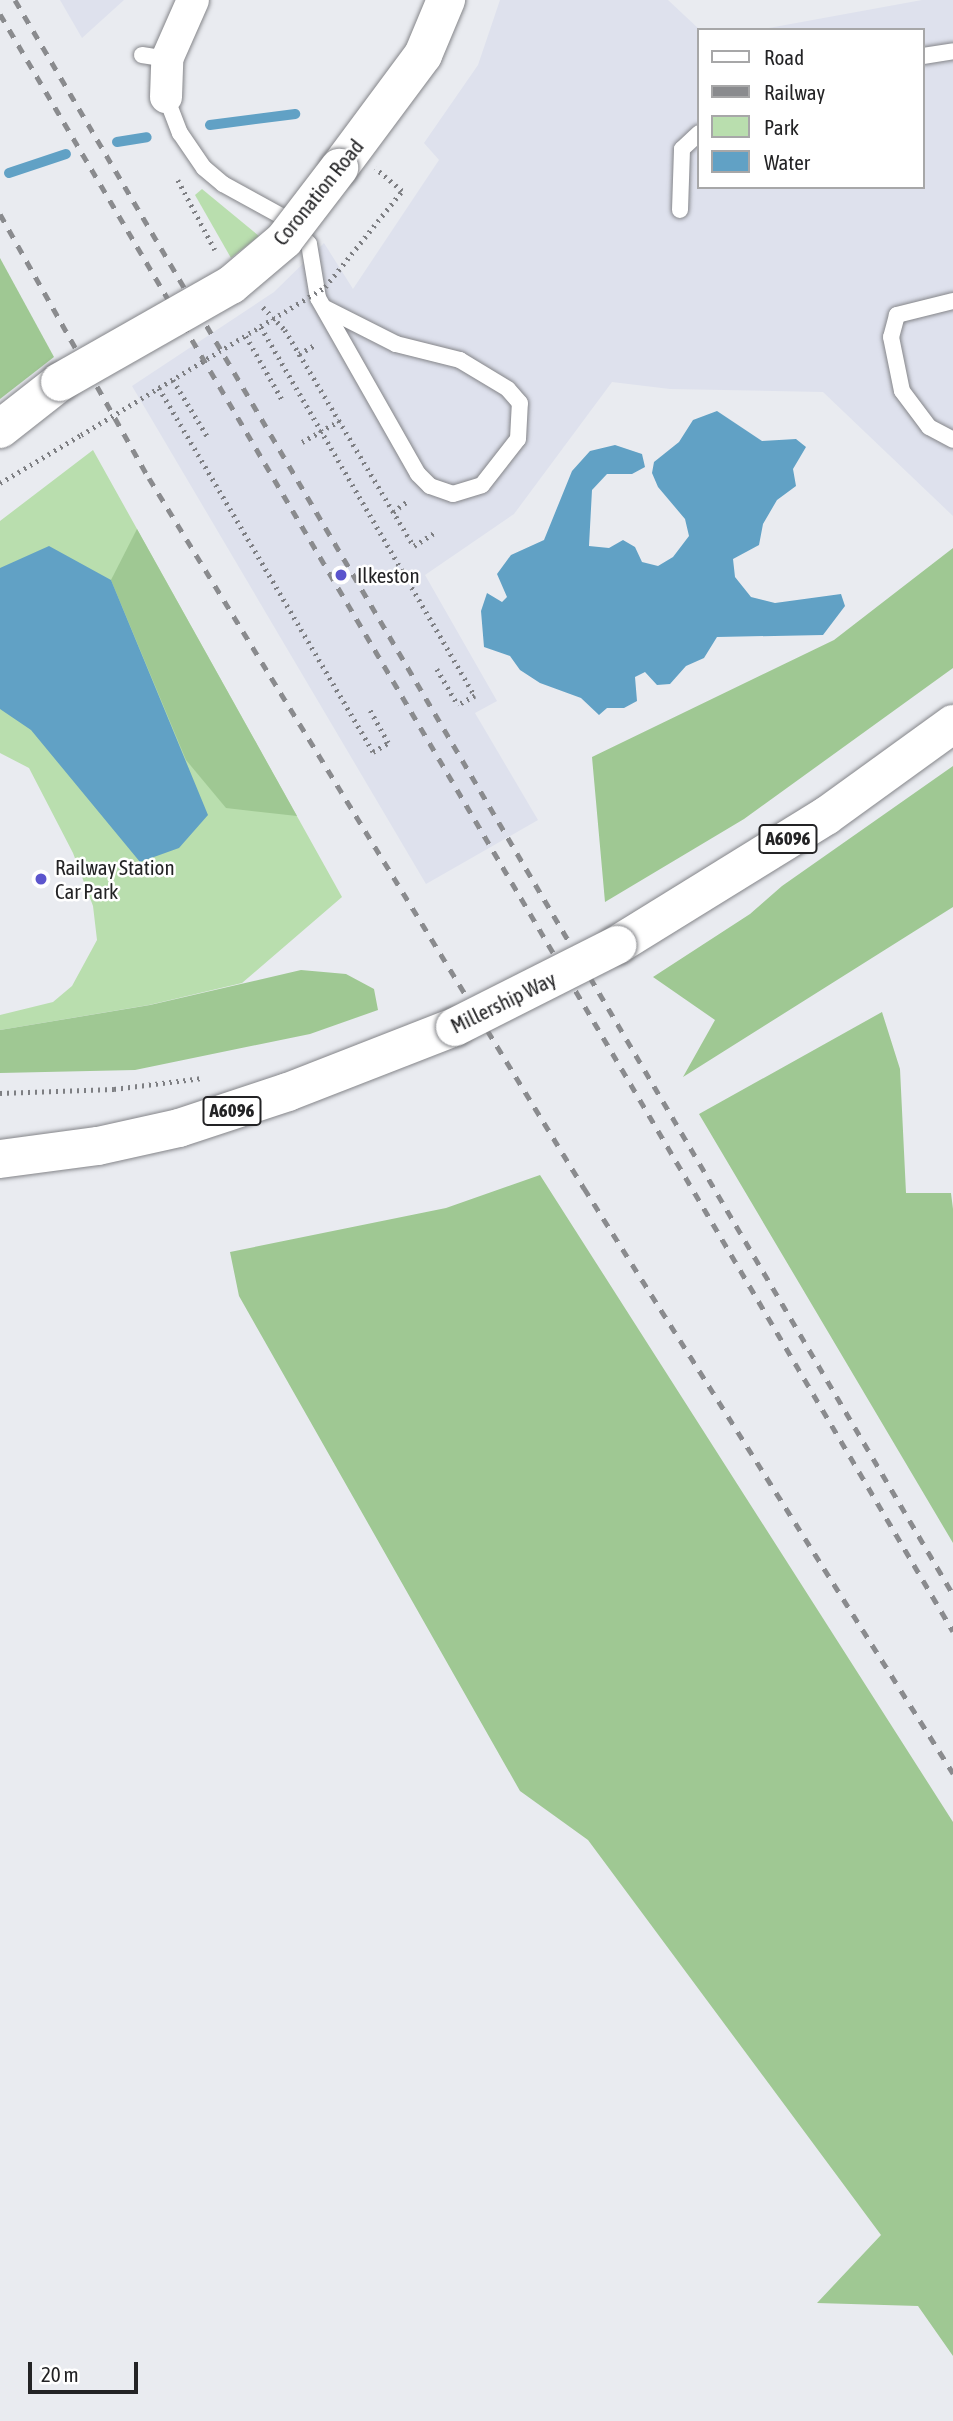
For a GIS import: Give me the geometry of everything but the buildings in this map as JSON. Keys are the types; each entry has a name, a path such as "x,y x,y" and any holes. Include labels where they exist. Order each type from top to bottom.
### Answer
{"main road":[{"name":"Coronation Road","path":"0,429 60,382 231,285 284,240 423,55 446,0"},
{"name":"Millership Way","path":"0,1160 97,1146 179,1128 288,1092 455,1027 617,945 825,816 953,724"}],"street":[{"path":"166,97 155,57 193,0"}],"lane":[{"path":"925,56 953,51"},
{"path":"166,97 180,133 204,168 223,184 283,217 309,244 318,298 418,474 430,486 453,494 482,485 518,439 520,403 508,389 460,360 396,344 325,309"},
{"path":"680,210 681,149 698,134"},
{"path":"953,302 897,315 891,337 902,391 929,426 953,440"}],"path":[{"path":"261,327 475,695 458,705 437,669"},
{"path":"246,336 283,401"},
{"path":"299,354 414,546 435,533"},
{"path":"173,380 209,439"},
{"path":"159,388 373,752 388,743 368,707"},
{"path":"302,442 339,421"},
{"path":"0,482 81,435"},
{"path":"0,1093 114,1088 216,1076"}],"shaded area":[{"path":"60,0 124,0 82,38"},
{"path":"500,0 668,0 698,28 698,189 925,189 925,28 769,28 922,0 953,0 953,516 823,392 670,389 612,382 514,514 425,575 497,701 475,713 538,820 426,884 132,386 274,292 324,243 353,289 439,160 424,143 478,65"}],"green space":[{"path":"202,189 259,236 231,258 195,195"},
{"path":"0,258 54,357 0,399"},
{"path":"93,450 342,897 242,983 149,1005 0,1030 0,1015 53,1002 72,986 97,940 93,906 73,853 29,768 0,753 0,521"},
{"path":"137,529 297,816 226,808 186,760 111,580"},
{"path":"953,548 953,668 744,819 605,902 592,757 834,640"},
{"path":"953,766 953,907 683,1077 715,1020 653,977 750,914 782,886"},
{"path":"301,970 346,974 374,989 378,1010 310,1034 135,1070 0,1073 0,1030 150,1005"},
{"path":"882,1012 900,1069 906,1193 951,1193 953,1543 699,1114"},
{"path":"540,1175 953,1822 953,2356 918,2306 817,2303 881,2235 588,1840 520,1791 239,1296 230,1252 446,1208"}],"water":[{"path":"717,411 762,441 796,439 806,447 793,469 796,486 777,500 763,524 759,545 733,559 735,577 751,597 775,603 841,594 845,606 823,635 717,637 704,658 686,666 670,684 657,685 645,672 635,677 637,701 624,708 607,708 599,715 581,698 540,683 520,670 510,656 484,647 481,611 487,593 502,602 507,597 497,574 511,555 544,540 572,471 590,451 615,445 642,454 645,467 632,474 607,474 592,490 589,546 609,548 623,540 635,547 642,562 658,566 673,557 689,536 685,519 658,487 652,473 654,462 679,442 693,420"},
{"path":"49,546 111,580 208,815 179,848 140,862 31,730 0,709 0,568"}],"waterway":[{"path":"210,125 295,114"},
{"path":"117,142 147,137"},
{"path":"9,173 66,154"}],"railway":[{"path":"15,0 953,1594"},
{"path":"0,14 953,1631"},
{"path":"0,214 149,478 584,1188 953,1773"}],"place":[{"name":"Ilkeston","path":"341,575"},
{"name":"Railway Station Car Park","path":"41,879"}]}
